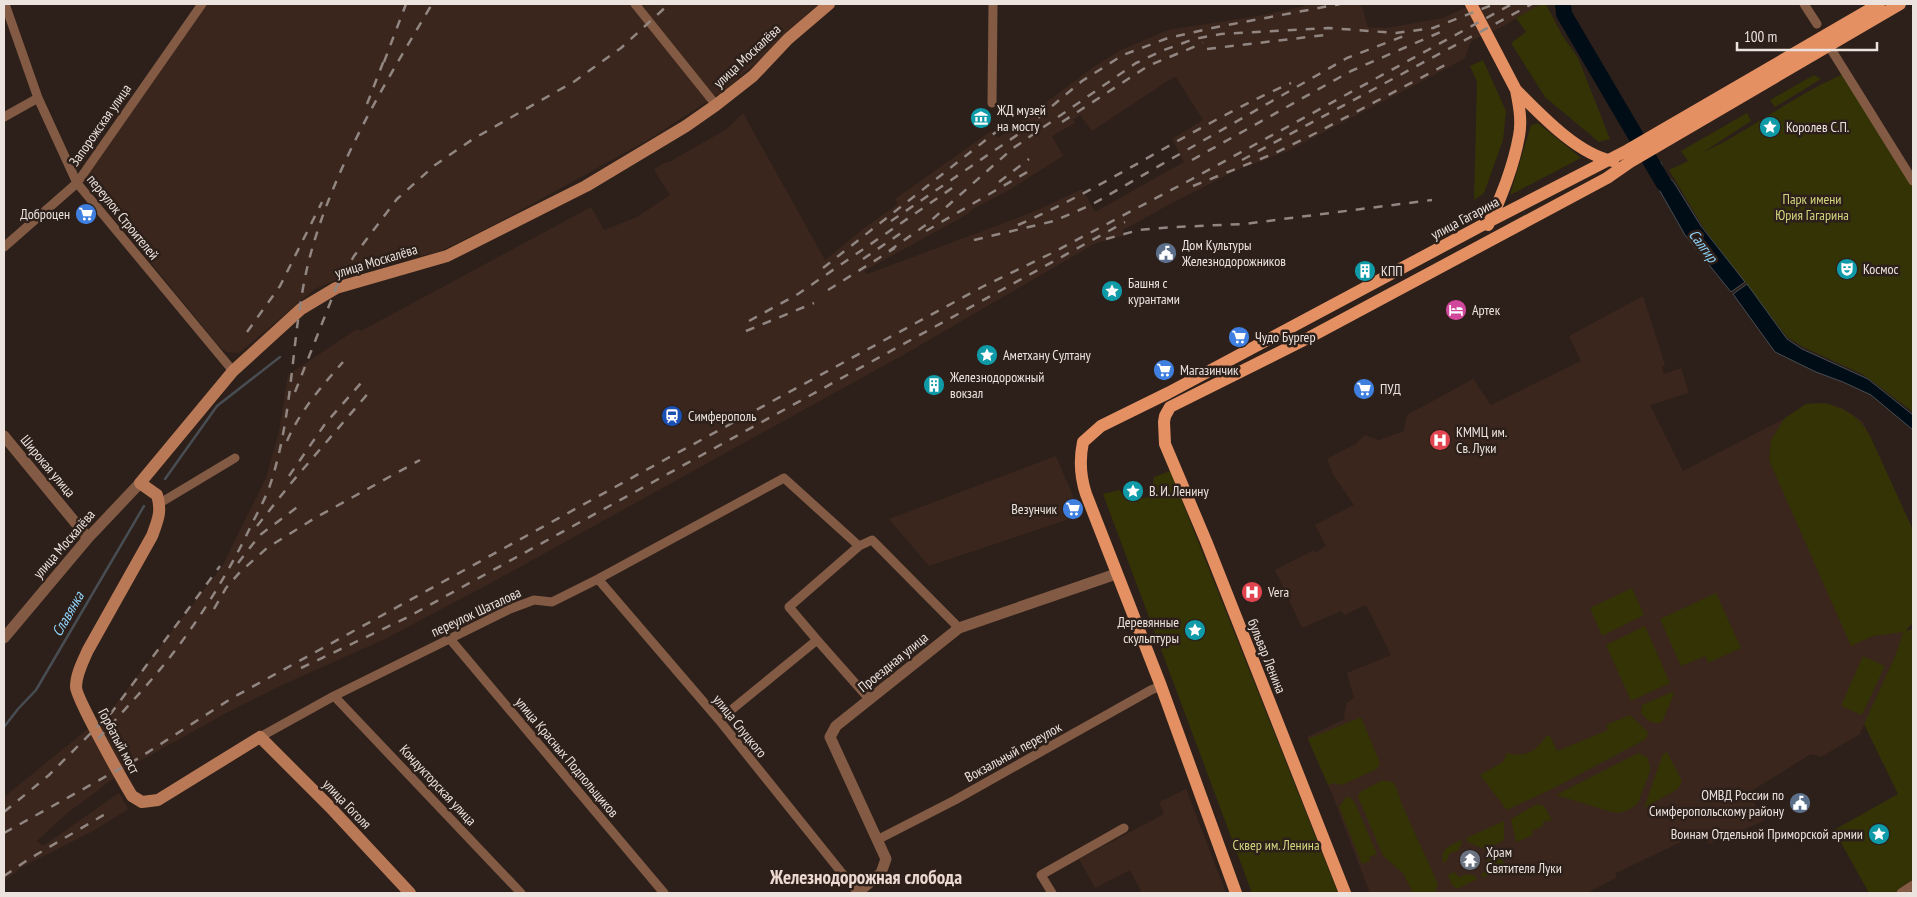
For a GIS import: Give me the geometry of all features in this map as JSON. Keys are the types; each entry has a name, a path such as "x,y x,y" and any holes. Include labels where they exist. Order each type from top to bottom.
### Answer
{"main road":[{"name":"улица Москалёва","path":"140,483 233,371 301,309 336,288 447,256 586,186 686,126 716,105 752,76 788,39 828,4"},
{"path":"1472,4 1516,90 1519,105 1519,136 1499,199 1476,249"},
{"name":"улица Гагарина","path":"1660,138 1879,4"},
{"name":"улица Гагарина","path":"1163,429 1164,416 1170,407 1312,336 1607,178 1627,157 1829,46 1900,4"},
{"path":"1516,90 1553,126 1589,153 1608,160"},
{"name":"улица Гагарина","path":"1116,574 1086,494 1079,464 1082,442 1101,426 1164,395 1608,160 1627,157"},
{"name":"бульвар Ленина","path":"1163,429 1165,444 1172,463 1206,541 1345,893"},
{"path":"140,483 158,495 160,503"},
{"name":"Горбатый мост","path":"160,503 159,517 152,536 88,650 81,667 76,688 84,707 132,796 142,802 158,800 260,737"},
{"path":"1116,574 1161,686 1236,893"},
{"name":"улица Гоголя","path":"260,737 329,806 410,893"}],"street":[{"name":"переулок Строителей","path":"5,4 38,98 76,183 233,371"},
{"name":"Запорожская улица","path":"4,247 76,183 202,4"},
{"path":"634,4 716,105"},
{"path":"992,103 993,4"},
{"path":"1804,4 1817,24"},
{"path":"1829,46 1913,181"},
{"path":"4,118 38,98"},
{"name":"Широкая улица","path":"4,436 88,538"},
{"path":"160,503 235,458"},
{"name":"переулок Шаталова","path":"260,737 334,696 510,609 534,600 552,602 784,478 859,546"},
{"name":"улица Москалёва","path":"4,638 88,538 140,483"},
{"path":"870,700 789,607 859,546 872,540 959,628"},
{"name":"Проездная улица","path":"857,893 881,873 886,859 830,738 836,726 959,628 1116,574"},
{"name":"улица Слуцкого","path":"598,579 719,720 857,893"},
{"name":"улица Красных Подпольщиков","path":"450,639 664,893"},
{"path":"719,720 818,640"},
{"name":"Вокзальный переулок","path":"877,840 955,800 1161,686"},
{"name":"Кондукторская улица","path":"334,696 521,893"},
{"path":"1052,893 1041,876 1124,828"},
{"path":"1901,893 1913,885"}],"shaded area":[{"path":"207,4 820,4 725,90 648,140 501,221 441,251 354,272 315,289 239,353 226,352 218,345 89,187 86,175"},
{"path":"1305,4 1361,4 1368,27 1386,28 1443,18 1473,4 1541,4 1502,27 1471,41 1465,58 1451,66 1288,151 1235,171 1170,204 1123,230 1123,236 1094,244 912,350 487,585 385,639 280,686 230,711 129,767 66,814 37,841 43,846 119,793 128,809 93,831 20,868 4,882 4,797 111,710 223,565 266,478 279,431 288,375 357,329 361,331 591,207 604,230 637,217 670,195 654,170 656,168 727,129 743,113 825,260 898,204 895,199 991,131 998,138 1095,66 1121,50 1168,30 1258,16 1305,6","holes":["1176,77 1203,120 1172,139 1184,162 1095,212 1082,189 1007,222 867,274 864,271 968,214 971,210 1011,189 1063,156 1052,136 1075,123 1073,120 1080,115 1092,131"]},
{"path":"1643,296 1665,365 1662,367 1664,374 1681,368 1689,393 1650,405 1683,471 1784,419 1806,404 1824,403 1842,408 1862,421 1913,530 1913,623 1903,632 1896,654 1860,734 1821,757 1811,754 1748,793 1764,821 1709,844 1702,832 1616,873 1616,878 1587,893 1370,893 1332,794 1307,737 1345,719 1347,703 1354,698 1347,673 1391,655 1366,605 1344,615 1341,611 1302,628 1275,570 1314,550 1316,553 1326,546 1315,525 1354,505 1334,476 1327,459 1357,443 1365,435 1379,440 1404,431 1407,415 1473,379 1491,405 1581,361 1569,336"},
{"path":"1056,456 1081,515 929,566 889,519"},
{"path":"1186,789 1226,893 1142,893 1130,870 1095,888 1079,859 1164,814 1159,802"}],"green space":[{"path":"1541,4 1546,4 1562,35 1578,58 1610,139 1599,142 1545,97 1511,43 1526,32 1516,18"},
{"path":"1483,60 1506,111 1503,140 1484,193 1474,200 1477,82 1470,66"},
{"name":"Парк имени Юрия Гагарина","path":"1846,73 1913,187 1913,412 1864,375 1803,347 1787,337 1705,230 1669,170 1688,161 1681,151 1747,113 1751,121 1702,153 1738,134 1809,91"},
{"path":"1814,75 1821,79 1775,107 1770,100"},
{"path":"1538,123 1581,158 1510,195 1531,125"},
{"path":"1824,403 1851,414 1861,423 1870,436 1913,530 1913,623 1905,631 1913,629 1913,879 1894,893 1869,893 1834,830 1898,794 1864,724 1896,654 1903,632 1873,636 1851,646 1769,460 1771,440 1784,419 1806,404"},
{"name":"Сквер им. Ленина","path":"1170,471 1338,893 1252,893 1103,494 1119,490 1130,499 1146,498 1151,493 1154,477"},
{"path":"1632,588 1644,615 1602,636 1590,608"},
{"path":"1716,593 1741,648 1708,663 1705,656 1681,666 1660,619"},
{"path":"1645,626 1670,683 1631,701 1606,645"},
{"path":"1863,656 1885,666 1862,715 1841,706"},
{"path":"1672,692 1674,694 1662,722 1650,722 1641,713 1642,705"},
{"path":"1630,715 1648,732 1646,739 1554,788 1507,810 1480,775 1503,762 1507,753 1519,755 1530,752 1539,746 1546,736 1550,736 1557,751 1608,730 1606,725"},
{"path":"1361,717 1380,763 1377,769 1342,785 1334,783 1328,785 1308,739"},
{"path":"1667,752 1682,781 1678,789 1644,808 1663,754"},
{"path":"1638,753 1647,757 1650,771 1638,803 1630,809 1619,813 1612,812 1556,795"},
{"path":"1381,781 1394,783 1396,787 1438,885 1435,893 1413,893 1403,873 1383,856 1358,797 1360,792"},
{"path":"1346,797 1351,798 1356,805 1377,854 1369,857 1370,861 1362,864 1339,807"},
{"path":"1537,804 1544,806 1552,820 1543,822 1543,826 1532,831 1533,835 1516,842 1511,819"},
{"path":"1504,821 1504,840 1486,850 1468,842 1466,838"},
{"path":"1461,840 1462,843 1458,851 1450,853 1446,862 1443,863 1442,858 1446,848"},
{"path":"1498,851 1504,863 1502,867 1483,878 1481,874 1484,872 1488,854"},
{"path":"1455,872 1459,877 1468,874 1476,876 1477,879 1457,889 1452,885 1448,875"}],"water":[{"path":"1661,162 1665,176 1673,181 1701,226 1745,282 1731,292 1685,235 1648,170"},
{"path":"1747,284 1787,339 1802,349 1868,379 1913,415 1913,430 1871,395 1775,352 1733,294"}],"waterway":[{"name":"Салгир","path":"1563,4 1564,14 1664,184"},
{"name":"Славянка","path":"165,479 217,406 280,357"},
{"name":"Славянка","path":"4,727 36,690 144,506"}],"railway":[{"path":"384,62 406,4"},
{"path":"98,739 158,672 197,620 232,562 266,496 277,462 283,434 298,317 309,260 319,226 346,160 378,96 432,4"},
{"path":"295,392 336,288 354,256 397,199 435,165 473,139 575,81 621,48 669,4"},
{"path":"891,221 1020,133 1082,81 1123,55 1168,38 1340,4"},
{"path":"4,833 139,758 232,698 646,470 982,287 1050,254 1192,179 1512,4"},
{"path":"1242,160 1532,4"},
{"path":"889,251 927,224 1012,149 1136,63 1164,50 1194,39 1221,34 1329,28 1396,33 1433,28 1492,5"},
{"path":"1192,160 1351,71 1443,31"},
{"path":"1207,49 1325,35"},
{"path":"974,240 1054,221 1091,205 1347,58 1404,36"},
{"path":"1062,122 1148,66 1203,43"},
{"path":"367,104 386,55"},
{"path":"1193,186 1273,154 1449,63"},
{"path":"1018,225 1053,209 1222,117 1291,83"},
{"path":"823,268 996,132"},
{"path":"999,182 1029,159"},
{"path":"926,231 1034,168"},
{"path":"749,321 798,294 958,184"},
{"path":"1106,239 1139,230 1244,224 1432,200"},
{"path":"247,332 280,286 322,202"},
{"path":"301,668 406,618 1125,222"},
{"path":"863,259 904,231"},
{"path":"828,290 895,248"},
{"path":"746,331 814,303"},
{"path":"287,441 305,409 343,362"},
{"path":"289,476 325,424 361,383"},
{"path":"257,526 371,390"},
{"path":"214,609 226,588 240,572 267,548 315,518 420,460"},
{"path":"238,563 260,535 300,505"},
{"path":"4,812 49,775 112,712 220,566"},
{"path":"4,876 107,813"}],"place":[{"name":"ЖД музей на мосту","path":"981,118"},
{"name":"Королев С.П.","path":"1770,127"},
{"name":"Доброцен","path":"86,214"},
{"name":"Дом Культуры Железнодорожников","path":"1166,253"},
{"name":"Космос","path":"1847,269"},
{"name":"КПП","path":"1365,271"},
{"name":"Башня с курантами","path":"1112,291"},
{"name":"Артек","path":"1456,310"},
{"name":"Чудо Бургер","path":"1239,337"},
{"name":"Аметхану Султану","path":"987,355"},
{"name":"Магазинчик","path":"1164,370"},
{"name":"Железнодорожный вокзал","path":"934,385"},
{"name":"ПУД","path":"1364,389"},
{"name":"Симферополь","path":"672,416"},
{"name":"КММЦ им. Св. Луки","path":"1440,440"},
{"name":"В. И. Ленину","path":"1133,491"},
{"name":"Везунчик","path":"1073,509"},
{"name":"Vera","path":"1252,592"},
{"name":"Деревянные скульптуры","path":"1195,630"},
{"name":"ОМВД России по Симферопольскому району","path":"1800,803"},
{"name":"Воинам Отдельной Приморской армии","path":"1879,834"},
{"name":"Храм Святителя Луки","path":"1470,860"}],"district":[{"name":"Железнодорожная слобода","path":"866,877"}]}
